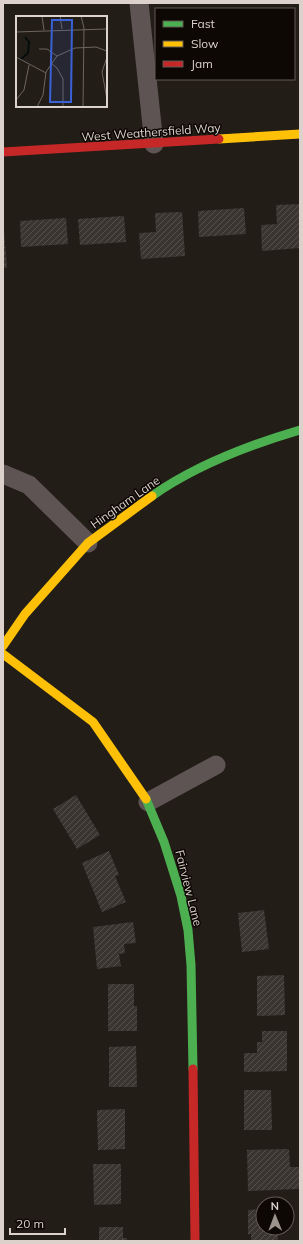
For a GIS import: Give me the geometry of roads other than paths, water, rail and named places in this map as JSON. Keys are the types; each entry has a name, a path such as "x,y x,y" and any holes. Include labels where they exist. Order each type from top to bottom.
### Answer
{"street":[{"path":"139,3 154,144"},
{"name":"West Weathersfield Way","path":"3,152 300,134"},
{"name":"Hingham Lane","path":"3,646 25,614 88,543 157,493 191,473 266,440 300,430"},
{"path":"3,474 29,485 88,543"},
{"name":"Fairview Lane","path":"3,654 93,722 148,802 164,842 181,896 188,930 191,972 195,1241"},
{"path":"148,802 216,765"}]}
